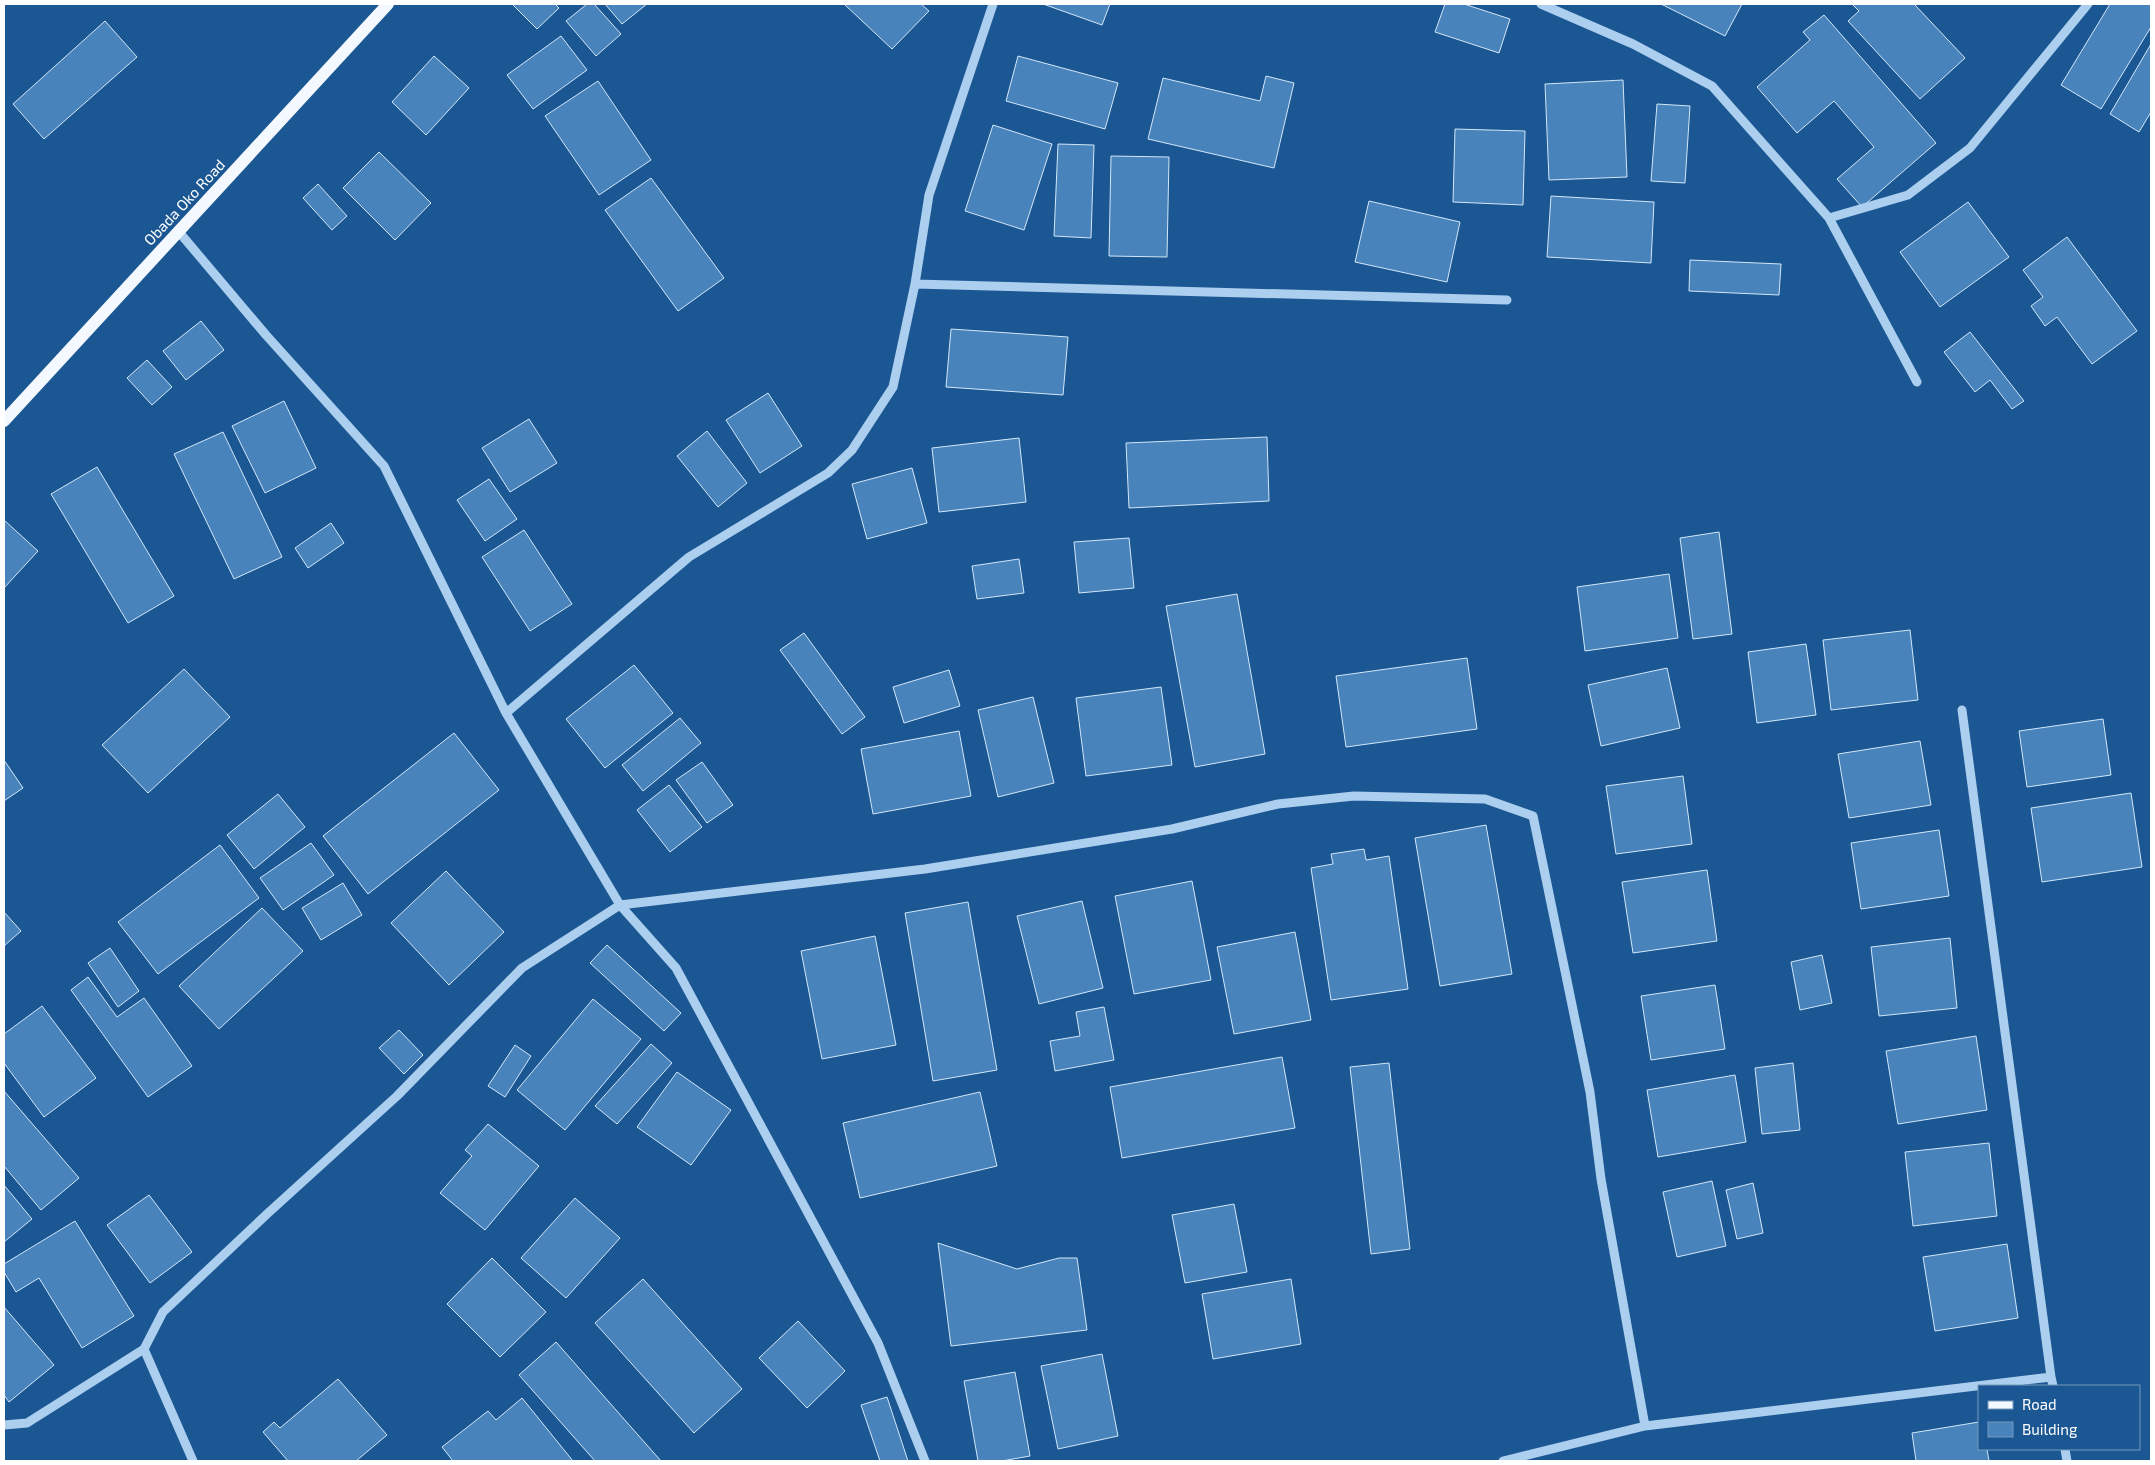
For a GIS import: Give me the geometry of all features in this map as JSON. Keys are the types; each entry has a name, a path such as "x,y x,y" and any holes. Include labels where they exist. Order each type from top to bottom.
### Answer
{"main road":[{"name":"Obada Oko Road","path":"4,421 388,4"}],"street":[{"path":"506,713 689,557 828,473 852,450 892,387 915,284 929,194 993,4"},
{"path":"1541,4 1633,44 1712,86 1829,218 1917,382"},
{"path":"1829,218 1908,195 1970,148 2088,4"},
{"path":"178,232 266,335 384,466 506,713 620,906 676,968 878,1343 925,1461"},
{"path":"915,284 1506,300"},
{"path":"1962,710 2052,1382 2024,1385"},
{"path":"4,1425 27,1424 144,1349 163,1312 397,1096 522,968 620,906 925,869 1172,829 1278,804 1354,796 1485,799 1533,816 1590,1092 1601,1179 1644,1426"},
{"path":"144,1349 193,1461"},
{"path":"1503,1461 1644,1426 1978,1390"}],"building":[{"path":"512,4 555,4 559,8 537,29"},
{"path":"587,4 594,4 621,34 596,56 566,21"},
{"path":"605,4 647,4 622,24"},
{"path":"844,4 921,4 929,11 892,49"},
{"path":"1043,4 1110,4 1102,25"},
{"path":"1445,4 1464,4 1510,19 1499,53 1435,32"},
{"path":"1661,4 1742,4 1725,36"},
{"path":"1852,4 1914,4 1965,58 1920,99 1848,21 1859,11"},
{"path":"2110,4 2151,4 2151,27 2101,109 2061,85"},
{"path":"1824,15 1936,143 1862,207 1837,179 1874,147 1834,101 1797,133 1757,87 1810,40 1803,32"},
{"path":"105,21 137,57 44,139 13,104"},
{"path":"561,36 587,70 533,109 507,75"},
{"path":"2151,44 2151,112 2139,132 2110,114"},
{"path":"434,56 469,88 426,135 392,102"},
{"path":"1018,56 1118,83 1105,129 1006,101"},
{"path":"1266,76 1294,83 1274,168 1148,139 1163,78 1260,101"},
{"path":"1623,80 1627,177 1549,180 1545,84"},
{"path":"598,81 651,160 599,195 545,116"},
{"path":"1657,104 1690,106 1685,183 1651,181"},
{"path":"993,125 1052,144 1024,230 965,211"},
{"path":"1455,129 1525,131 1523,205 1453,202"},
{"path":"1058,144 1094,145 1091,238 1054,236"},
{"path":"379,152 431,203 395,240 343,188"},
{"path":"1111,156 1169,157 1167,257 1109,256"},
{"path":"651,178 724,278 678,311 605,210"},
{"path":"318,184 347,216 332,230 303,198"},
{"path":"1551,196 1654,202 1651,263 1547,257"},
{"path":"1369,201 1460,222 1447,282 1355,262"},
{"path":"1968,202 2009,257 1940,307 1900,252"},
{"path":"2067,237 2137,331 2092,364 2057,317 2045,326 2031,306 2043,297 2023,270"},
{"path":"1690,260 1781,264 1779,295 1689,291"},
{"path":"201,321 224,350 186,380 163,351"},
{"path":"951,329 1068,337 1063,395 946,387"},
{"path":"1970,332 2024,401 2012,409 1990,380 1975,392 1944,352"},
{"path":"147,360 172,387 152,405 127,378"},
{"path":"768,393 802,446 760,473 726,420"},
{"path":"284,401 316,468 265,493 232,426"},
{"path":"529,419 557,463 510,492 482,448"},
{"path":"707,431 747,483 718,507 677,456"},
{"path":"223,432 282,557 234,579 174,454"},
{"path":"1267,437 1269,501 1129,508 1126,443"},
{"path":"1019,438 1026,502 939,512 932,448"},
{"path":"97,467 174,596 128,623 51,494"},
{"path":"912,468 927,523 867,539 852,484"},
{"path":"489,479 517,519 485,541 457,500"},
{"path":"4,520 38,551 4,588"},
{"path":"331,523 344,543 308,568 295,548"},
{"path":"524,530 572,604 530,631 482,557"},
{"path":"1719,532 1732,634 1693,639 1680,538"},
{"path":"1129,538 1134,588 1079,593 1074,542"},
{"path":"1019,559 1024,593 977,599 972,566"},
{"path":"1669,574 1678,638 1585,651 1577,587"},
{"path":"1237,594 1265,754 1195,767 1166,606"},
{"path":"1910,630 1918,700 1831,710 1823,640"},
{"path":"804,633 865,717 842,734 780,650"},
{"path":"1806,644 1816,715 1757,723 1748,652"},
{"path":"1467,658 1477,729 1346,747 1336,676"},
{"path":"634,665 673,713 605,768 566,719"},
{"path":"1667,668 1680,728 1601,746 1588,685"},
{"path":"184,669 230,717 148,793 102,745"},
{"path":"949,670 960,706 904,723 893,687"},
{"path":"1161,687 1172,765 1086,776 1076,698"},
{"path":"1033,697 1054,783 998,797 978,710"},
{"path":"680,718 701,743 643,791 622,765"},
{"path":"2103,719 2111,775 2027,787 2019,731"},
{"path":"959,731 971,796 873,814 861,749"},
{"path":"454,733 499,790 368,894 323,836"},
{"path":"1920,741 1931,805 1849,818 1838,754"},
{"path":"4,760 23,788 4,801"},
{"path":"702,762 733,805 707,823 676,780"},
{"path":"1683,776 1692,844 1616,854 1606,786"},
{"path":"669,785 702,827 670,852 637,810"},
{"path":"2131,793 2142,867 2042,882 2031,808"},
{"path":"278,794 305,827 254,869 227,835"},
{"path":"1486,825 1512,974 1440,986 1415,838"},
{"path":"1939,830 1949,896 1861,909 1851,843"},
{"path":"311,843 334,875 283,910 260,878"},
{"path":"220,845 259,898 158,974 118,922"},
{"path":"1364,849 1366,860 1389,856 1408,989 1331,1000 1311,868 1333,864 1331,854"},
{"path":"1707,870 1717,941 1633,953 1622,882"},
{"path":"446,871 504,932 449,985 391,923"},
{"path":"1192,881 1211,980 1134,994 1115,896"},
{"path":"343,883 362,915 321,940 302,908"},
{"path":"1082,901 1103,988 1039,1004 1017,916"},
{"path":"968,902 997,1070 933,1081 905,913"},
{"path":"262,908 303,951 219,1029 179,986"},
{"path":"4,912 21,931 4,946"},
{"path":"1295,932 1311,1020 1234,1034 1217,947"},
{"path":"875,936 896,1045 822,1059 801,951"},
{"path":"1950,938 1957,1008 1879,1016 1871,947"},
{"path":"607,945 681,1013 664,1031 590,963"},
{"path":"110,948 139,991 118,1007 88,963"},
{"path":"1822,955 1832,1003 1800,1010 1791,962"},
{"path":"88,977 117,1017 144,998 192,1066 148,1097 71,990"},
{"path":"1715,985 1725,1049 1651,1060 1641,996"},
{"path":"593,999 641,1039 565,1130 517,1090"},
{"path":"42,1006 96,1078 44,1117 4,1063 4,1034"},
{"path":"1104,1007 1114,1060 1055,1071 1050,1041 1080,1036 1076,1012"},
{"path":"399,1030 423,1055 404,1074 379,1048"},
{"path":"1976,1036 1987,1110 1898,1124 1886,1051"},
{"path":"651,1044 672,1063 617,1124 595,1106"},
{"path":"515,1045 531,1056 505,1097 488,1086"},
{"path":"1282,1057 1295,1128 1122,1158 1110,1087"},
{"path":"1389,1063 1410,1249 1371,1254 1350,1067"},
{"path":"1793,1063 1800,1130 1762,1134 1755,1068"},
{"path":"677,1072 731,1110 691,1165 637,1127"},
{"path":"1735,1075 1746,1142 1658,1157 1647,1090"},
{"path":"4,1091 79,1178 41,1210 4,1166"},
{"path":"980,1092 997,1166 860,1198 843,1123"},
{"path":"488,1124 539,1166 485,1230 440,1193 472,1156 465,1150"},
{"path":"1989,1143 1997,1216 1913,1226 1905,1152"},
{"path":"1712,1181 1726,1246 1677,1257 1663,1192"},
{"path":"1753,1183 1763,1233 1737,1239 1726,1190"},
{"path":"4,1185 32,1219 4,1242"},
{"path":"149,1195 192,1252 150,1283 107,1225"},
{"path":"575,1198 620,1238 566,1298 521,1258"},
{"path":"1234,1204 1247,1272 1185,1283 1172,1215"},
{"path":"75,1221 134,1316 82,1348 39,1278 16,1292 4,1272 4,1264"},
{"path":"938,1243 1017,1269 1059,1258 1077,1258 1087,1330 951,1346"},
{"path":"2007,1244 2018,1318 1935,1331 1923,1257"},
{"path":"492,1258 546,1312 500,1357 447,1304"},
{"path":"643,1279 742,1389 694,1433 595,1323"},
{"path":"1291,1279 1301,1344 1213,1359 1202,1294"},
{"path":"4,1307 54,1365 9,1402 4,1395"},
{"path":"798,1321 845,1371 807,1408 759,1358"},
{"path":"556,1342 661,1461 595,1461 519,1375"},
{"path":"1102,1354 1118,1436 1058,1449 1041,1366"},
{"path":"1015,1372 1030,1456 1002,1461 978,1461 964,1381"},
{"path":"338,1379 387,1435 356,1461 288,1461 263,1432 274,1422 280,1428"},
{"path":"887,1397 908,1461 880,1461 861,1405"},
{"path":"522,1398 573,1461 453,1461 442,1447 488,1411 496,1420"},
{"path":"1978,1422 1978,1450 1987,1450 1989,1461 1916,1461 1912,1433"}]}
